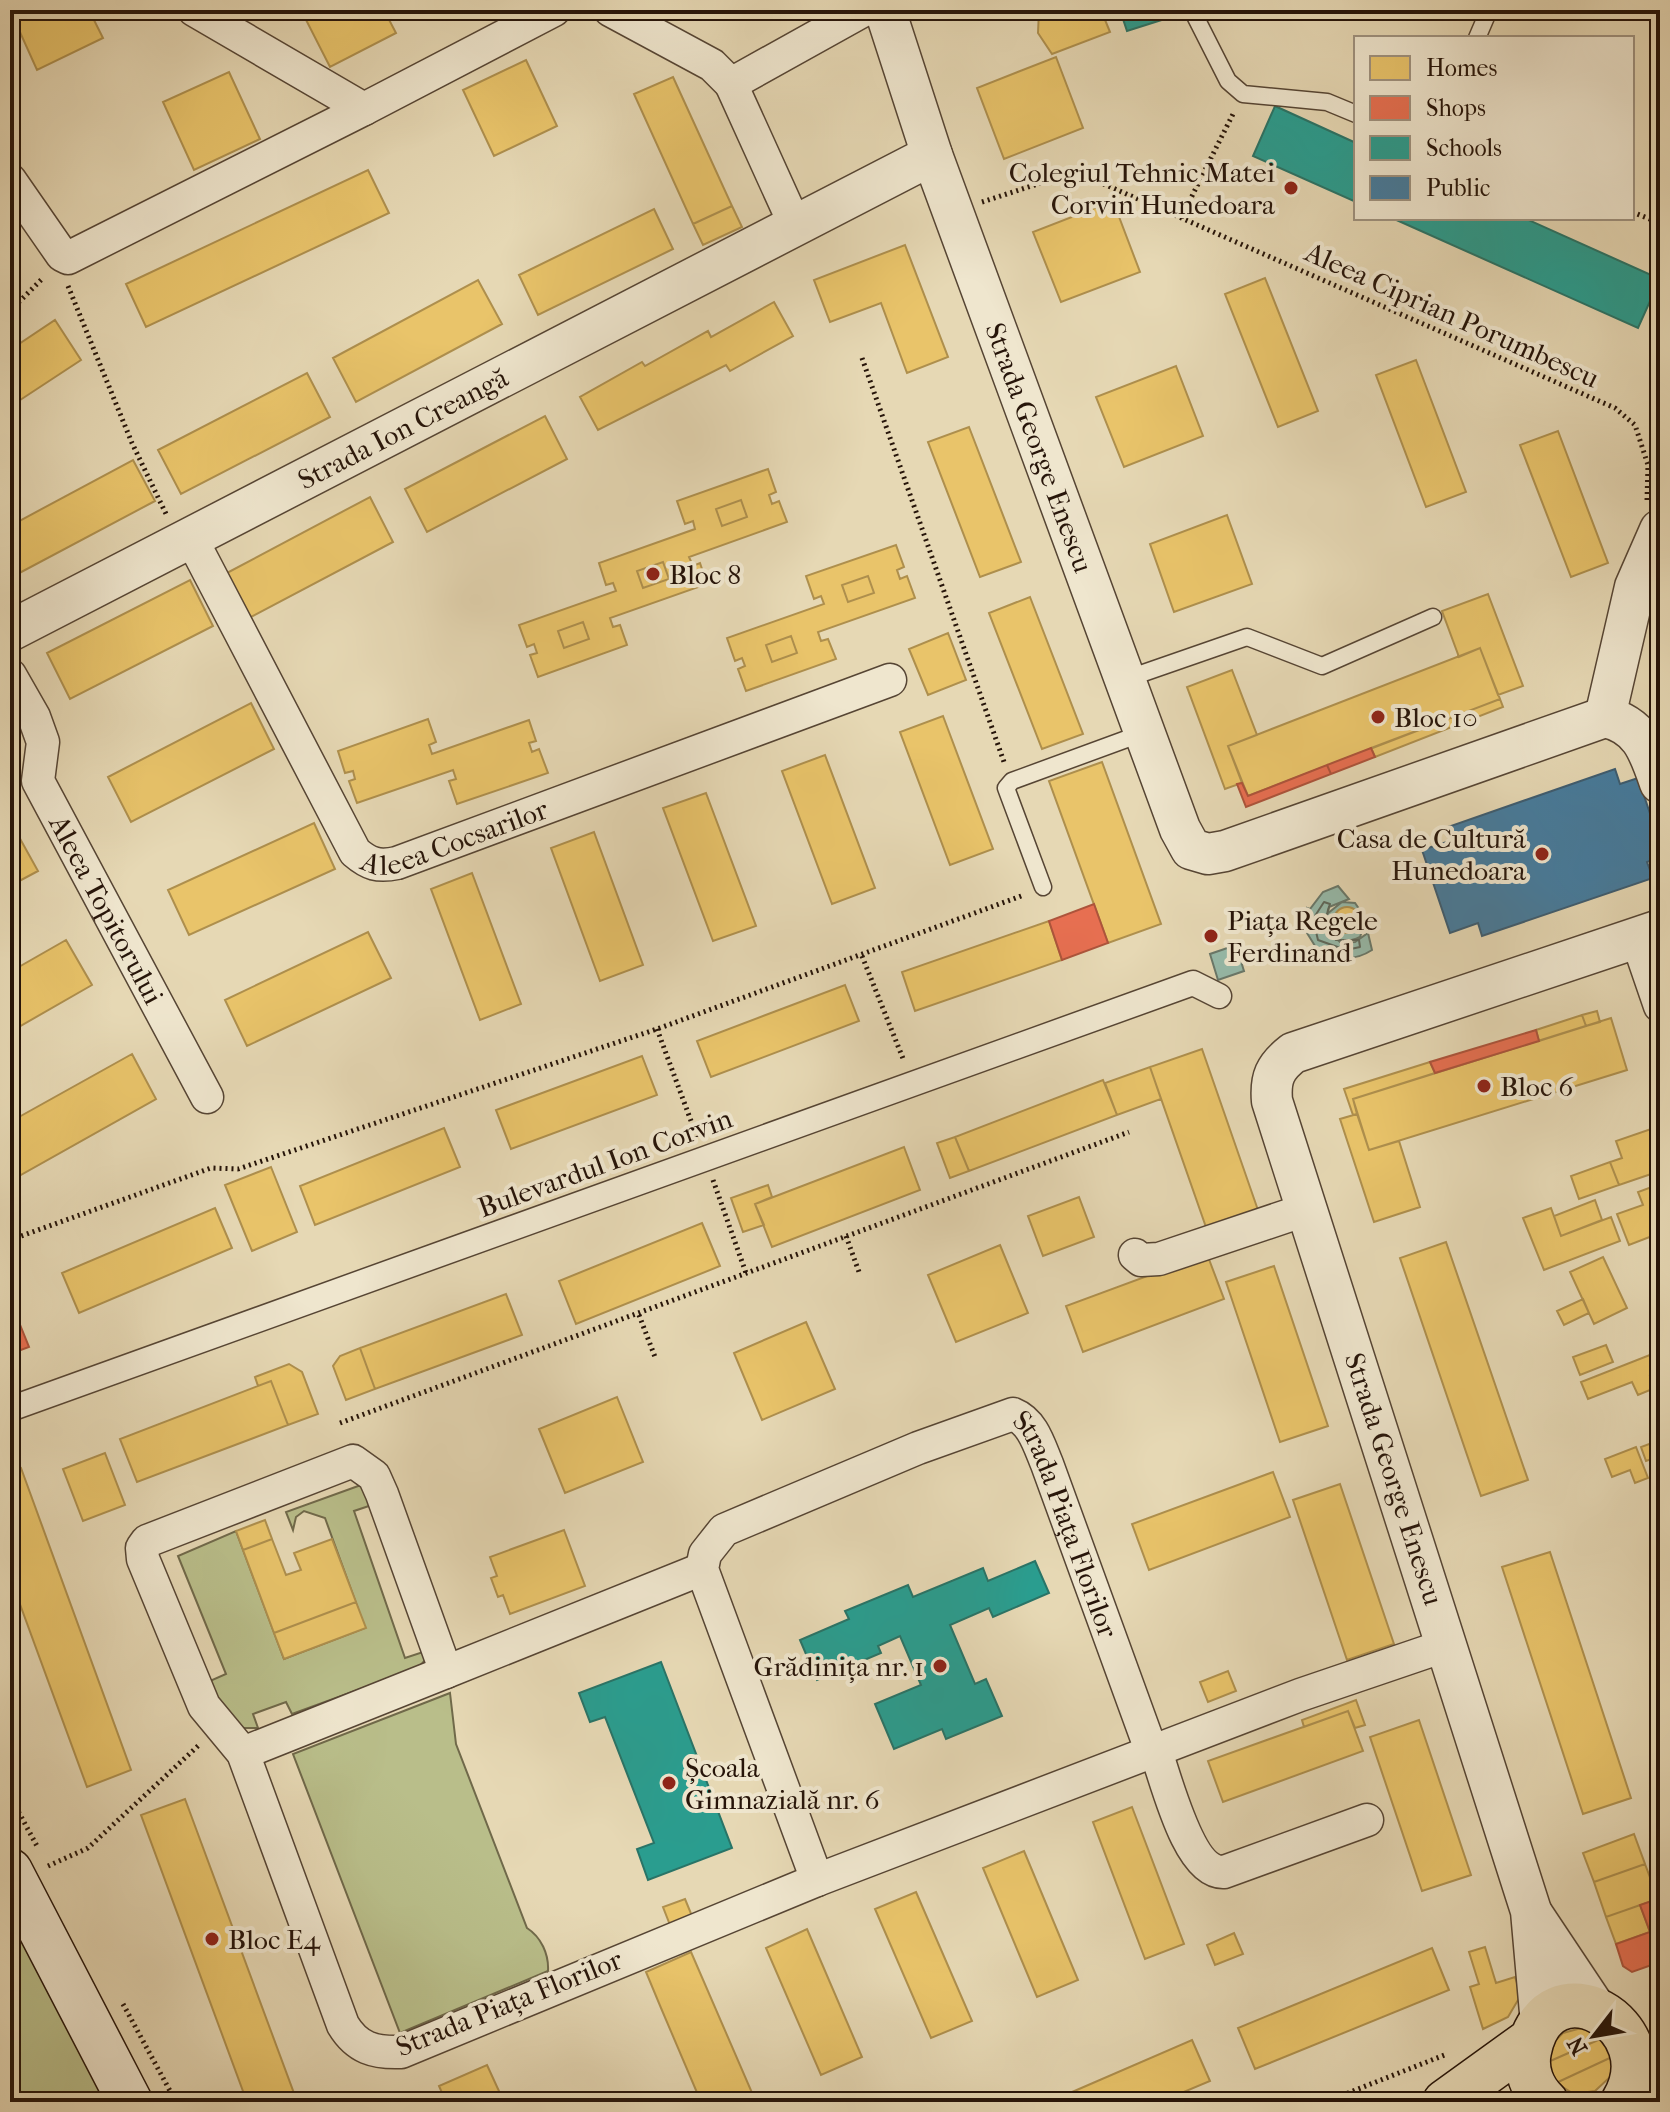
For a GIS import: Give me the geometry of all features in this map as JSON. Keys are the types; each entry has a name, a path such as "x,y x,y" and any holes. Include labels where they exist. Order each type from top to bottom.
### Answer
{"main road":[{"path":"29,1868 130,2102"},
{"path":"1445,2102 1536,2032 1556,2012 1574,2005 1617,2008 1636,2038 1641,2056 1642,2083"},
{"path":"1536,2032 1528,2059 1530,2078 1546,2102"}],"street":[{"path":"194,10 364,109"},
{"path":"10,180 65,257 364,109 554,10"},
{"path":"610,10 712,65 731,84 795,225"},
{"path":"731,84 864,10"},
{"name":"Strada George Enescu","path":"885,10 932,155 1185,842 1199,854 1225,851 1605,717"},
{"name":"Strada Ion Creangă","path":"10,631 184,539 384,441 932,155"},
{"path":"1652,518 1650,573 1618,649 1605,717 1624,721 1634,729 1652,760 1660,783"},
{"name":"Aleea Cocsarilor","path":"184,539 355,852 366,862 379,866 397,863 890,680"},
{"name":"Aleea Topitorului","path":"10,675 34,717 43,742 36,773 38,781 207,1097"},
{"path":"1649,935 1660,1006"},
{"name":"Strada George Enescu","path":"1536,2032 1531,1911 1272,1101 1271,1084 1275,1069 1293,1053 1649,935"},
{"name":"Bulevardul Ion Corvin","path":"10,1409 1193,983 1219,996"},
{"path":"1135,1255 1141,1260 1159,1259 1308,1209"},
{"name":"Strada Piața Florilor","path":"702,1569 705,1554 724,1530 999,1417 1013,1414 1023,1418 1047,1464 1153,1749"},
{"name":"Strada Piața Florilor","path":"446,1672 382,1494 374,1476 353,1461 154,1536 142,1548 143,1559 204,1706 243,1753 343,2025 352,2039 368,2050 401,2052 817,1880 1153,1749 1447,1645"},
{"path":"243,1753 702,1569 817,1880"},
{"path":"1153,1749 1195,1856 1211,1871 1224,1872 1367,1820"},
{"name":"Strada George Enescu","path":"1531,1911 1617,2008"}],"lane":[{"path":"1192,10 1228,81 1243,94 1327,102 1354,113"},
{"path":"1478,36 1489,10"},
{"path":"1126,679 1247,637 1322,666 1433,617"},
{"path":"1043,887 1006,788 1012,781 1145,733"}],"path":[{"path":"1181,218 1243,94"},
{"name":"Aleea Ciprian Porumbescu","path":"955,216 994,196 1050,180 1090,178 1615,408 1635,425 1648,465 1652,518"},
{"path":"1634,213 1660,223"},
{"path":"10,311 65,257"},
{"path":"65,257 62,271 132,443 184,539"},
{"path":"862,358 1012,781"},
{"path":"10,1240 211,1168 238,1169 657,1029 1043,887"},
{"path":"862,956 914,1084"},
{"path":"657,1029 746,1273"},
{"path":"340,1423 1129,1132"},
{"path":"846,1236 859,1272"},
{"path":"639,1315 655,1357"},
{"path":"29,1868 88,1848 220,1725"}],"green space":[{"path":"361,1485 375,1504 354,1511 405,1658 426,1651 427,1658 418,1668 292,1714 286,1702 253,1714 258,1728 242,1728 203,1684 226,1674 178,1556 236,1531 284,1659 365,1628 325,1518 304,1511 296,1517 293,1530 286,1512"},
{"path":"450,1693 456,1744 527,1928 540,1941 545,1952 548,1971 400,2033 293,1754"},
{"path":"10,1909 108,2102 10,2102"}],"water":[{"path":"1338,886 1349,899 1329,907 1325,928 1341,943 1355,942 1368,933 1372,950 1360,956 1336,956 1324,950 1320,954 1307,933 1307,908 1310,909 1323,892"},
{"path":"1342,902 1355,903 1366,919 1360,937 1353,940 1335,938 1328,928 1327,914"},
{"path":"1236,945 1244,971 1218,980 1210,954"}],"building: Homes":[{"path":"10,10 89,10 103,38 37,70"},
{"path":"301,10 384,10 396,33 330,67"},
{"path":"1039,10 1101,10 1110,32 1052,54 1038,33"},
{"path":"1056,57 1083,128 1004,159 977,88"},
{"path":"526,60 557,126 494,156 463,90"},
{"path":"229,72 260,139 194,170 163,102"},
{"path":"673,77 732,206 693,224 634,94"},
{"path":"368,170 389,213 146,327 126,284"},
{"path":"1113,201 1140,272 1061,302 1033,232"},
{"path":"732,206 742,227 703,245 693,224"},
{"path":"654,209 673,249 538,315 519,275"},
{"path":"905,245 948,357 907,373 881,303 830,322 814,280"},
{"path":"1265,278 1318,411 1278,427 1225,294"},
{"path":"478,280 502,324 356,402 333,358"},
{"path":"774,302 793,336 730,371 726,365 598,430 580,397 642,362 645,366 708,331 711,337"},
{"path":"55,320 81,360 11,406 10,350"},
{"path":"1416,360 1466,492 1426,507 1376,375"},
{"path":"1176,366 1203,436 1124,467 1096,397"},
{"path":"307,373 330,417 181,494 158,450"},
{"path":"545,416 567,459 427,532 405,489"},
{"path":"969,427 1021,562 980,577 928,442"},
{"path":"1558,431 1608,563 1571,577 1520,445"},
{"path":"133,460 155,501 10,578 10,526"},
{"name":"Bloc 8","path":"768,469 776,492 769,495 772,504 779,501 787,522 689,557 693,566 700,563 707,584 610,618 613,627 620,625 627,645 538,677 530,655 537,653 534,644 527,647 519,625 616,591 613,583 606,585 599,563 695,529 693,521 685,524 677,501"},
{"path":"370,497 393,542 249,618 225,574"},
{"path":"741,500 747,517 722,526 716,509"},
{"path":"1227,515 1252,584 1174,612 1150,544"},
{"path":"896,545 904,567 897,570 900,579 907,576 915,598 818,632 821,641 828,639 836,659 746,691 738,669 745,666 742,658 735,661 727,638 824,604 821,596 814,599 806,576"},
{"path":"663,562 669,579 643,588 637,571"},
{"path":"868,576 874,593 848,602 842,585"},
{"path":"190,580 213,626 70,699 47,653"},
{"path":"1488,594 1523,686 1498,695 1480,648 1459,657 1442,611"},
{"path":"1030,597 1083,734 1042,749 989,613"},
{"path":"583,622 589,639 564,648 558,631"},
{"path":"948,633 966,680 928,695 909,649"},
{"path":"791,636 797,653 772,662 766,645"},
{"name":"Bloc 10","path":"1480,648 1500,699 1248,796 1228,746"},
{"path":"1232,670 1257,735 1228,746 1242,783 1225,789 1187,687"},
{"path":"1500,699 1503,707 1375,757 1371,748"},
{"path":"251,703 274,749 131,822 108,777"},
{"path":"943,716 993,849 950,865 900,732"},
{"path":"428,719 436,742 429,745 432,754 529,720 536,741 529,743 532,752 539,749 548,773 457,804 449,781 456,779 453,770 357,803 349,781 355,779 353,771 345,773 338,751"},
{"path":"825,755 875,888 832,904 782,771"},
{"path":"1102,762 1161,924 1108,943 1049,781"},
{"path":"706,793 756,926 713,941 663,808"},
{"path":"314,823 335,869 189,935 168,890"},
{"path":"13,826 38,871 10,886 10,827"},
{"path":"594,832 643,965 600,981 551,848"},
{"path":"472,873 521,1004 480,1020 431,889"},
{"path":"1347,907 1356,911 1360,920 1356,929 1347,933 1338,929 1334,920 1338,911"},
{"path":"1049,921 1062,960 915,1011 902,972"},
{"path":"368,932 391,978 247,1046 225,1000"},
{"path":"66,940 92,985 10,1032 10,972"},
{"path":"845,985 859,1021 711,1077 697,1041"},
{"path":"1597,1011 1600,1022 1586,1026 1582,1015"},
{"path":"1582,1015 1586,1026 1539,1041 1536,1030"},
{"name":"Bloc 6","path":"1611,1018 1627,1070 1369,1150 1353,1099"},
{"path":"1202,1049 1259,1213 1207,1230 1150,1067"},
{"path":"132,1054 156,1099 10,1181 10,1122"},
{"path":"642,1056 657,1095 511,1149 496,1110"},
{"path":"1430,1062 1435,1073 1353,1099 1357,1114 1353,1115 1344,1089"},
{"path":"1150,1067 1161,1099 1117,1115 1105,1083"},
{"path":"1103,1080 1117,1115 969,1171 955,1137"},
{"path":"1357,1114 1369,1150 1399,1141 1420,1207 1374,1222 1340,1119"},
{"path":"444,1128 460,1167 315,1225 300,1186"},
{"path":"1651,1129 1660,1155 1660,1171 1619,1185 1610,1162 1622,1158 1616,1141"},
{"path":"955,1137 969,1171 950,1178 937,1143"},
{"path":"904,1147 920,1190 772,1247 755,1204"},
{"path":"1610,1162 1619,1185 1579,1199 1571,1176"},
{"path":"271,1167 297,1232 252,1251 225,1185"},
{"path":"1660,1184 1660,1233 1629,1245 1617,1214 1643,1205 1638,1192"},
{"path":"768,1185 772,1197 755,1204 764,1225 743,1232 731,1198"},
{"path":"1079,1197 1094,1237 1043,1256 1028,1216"},
{"path":"1595,1200 1602,1220 1561,1236 1554,1216"},
{"path":"215,1208 232,1248 79,1313 62,1273"},
{"path":"1551,1208 1561,1236 1611,1217 1620,1241 1544,1270 1523,1218"},
{"path":"702,1223 720,1266 576,1324 559,1281"},
{"path":"1446,1242 1528,1480 1481,1496 1400,1258"},
{"path":"1000,1245 1028,1313 956,1342 928,1275"},
{"path":"1207,1254 1224,1299 1083,1352 1066,1306"},
{"path":"1603,1257 1627,1308 1594,1324 1570,1272"},
{"path":"1274,1266 1328,1426 1280,1442 1226,1282"},
{"path":"506,1294 522,1335 375,1389 360,1348"},
{"path":"1583,1299 1589,1313 1564,1325 1557,1311"},
{"path":"806,1322 835,1389 762,1420 734,1353"},
{"path":"1606,1345 1613,1362 1580,1375 1573,1357"},
{"path":"360,1348 375,1389 346,1400 333,1366 340,1356"},
{"path":"1660,1351 1660,1372 1650,1376 1655,1388 1638,1395 1632,1382 1588,1399 1581,1382"},
{"path":"289,1364 302,1372 318,1414 288,1425 271,1381 258,1386 255,1377"},
{"path":"271,1381 288,1425 137,1482 120,1439"},
{"path":"617,1397 643,1462 565,1493 539,1429"},
{"path":"1660,1440 1660,1456 1646,1461 1641,1447"},
{"path":"1636,1447 1648,1478 1635,1483 1630,1470 1612,1477 1605,1459"},
{"path":"105,1453 125,1505 83,1521 63,1469"},
{"path":"21,1468 131,1770 87,1787 10,1577 10,1472"},
{"path":"1273,1472 1290,1517 1149,1570 1132,1524"},
{"path":"1340,1484 1394,1644 1347,1660 1293,1500"},
{"path":"265,1520 272,1539 243,1550 236,1531"},
{"path":"564,1530 585,1586 510,1614 503,1595 498,1597 491,1578 497,1576 490,1557"},
{"path":"272,1539 286,1575 301,1570 294,1553 332,1539 356,1602 274,1633 243,1550"},
{"path":"1550,1552 1631,1798 1583,1814 1502,1567"},
{"path":"356,1602 366,1628 284,1659 274,1633"},
{"path":"1228,1671 1236,1691 1208,1702 1200,1682"},
{"path":"1356,1700 1365,1725 1355,1728 1348,1711 1304,1727 1302,1720"},
{"path":"1348,1711 1363,1751 1223,1802 1208,1761"},
{"path":"1419,1720 1471,1875 1422,1891 1370,1737"},
{"name":"Bloc E4","path":"185,1799 295,2096 279,2102 247,2102 141,1815"},
{"path":"1132,1807 1184,1944 1145,1959 1093,1822"},
{"path":"1634,1834 1645,1864 1594,1882 1583,1853"},
{"path":"1024,1851 1078,1980 1037,1997 983,1868"},
{"path":"1645,1864 1658,1899 1606,1917 1594,1882"},
{"path":"916,1892 972,2021 931,2038 875,1909"},
{"path":"685,1899 692,1916 670,1925 663,1907"},
{"path":"1640,1905 1650,1932 1616,1944 1606,1917"},
{"path":"807,1929 862,2057 821,2075 766,1948"},
{"path":"1234,1933 1243,1954 1215,1965 1207,1945"},
{"path":"1485,1947 1496,1983 1515,1977 1521,1995 1508,2017 1483,2029 1470,1987 1479,1984 1469,1952"},
{"path":"1432,1948 1449,1990 1255,2069 1238,2028"},
{"path":"691,1952 756,2102 701,2102 646,1972"},
{"path":"1585,2027 1605,2037 1548,2062 1555,2041 1563,2033"},
{"path":"1605,2037 1614,2056 1556,2083 1548,2062"},
{"path":"1192,2040 1210,2081 1160,2102 1049,2102"},
{"path":"1614,2056 1610,2077 1595,2091 1574,2094 1556,2083"},
{"path":"487,2065 504,2102 446,2102 439,2086"}],"building: Shops":[{"path":"1371,748 1375,757 1331,774 1327,765"},
{"path":"1327,765 1331,774 1246,807 1237,784 1242,783 1248,796"},
{"path":"1094,904 1108,943 1062,960 1049,921"},
{"path":"1536,1030 1539,1041 1435,1073 1430,1062"},
{"path":"10,1300 29,1347 10,1354"},
{"path":"1660,1898 1660,1962 1632,1972 1623,1966 1616,1944 1650,1932 1640,1905"}],"building: Schools":[{"path":"1120,10 1172,10 1174,16 1127,31"},
{"path":"1275,106 1354,142 1354,201 1253,156"},
{"path":"1396,220 1528,220 1660,279 1638,328"},
{"name":"Grădinița nr. 1","path":"1035,1561 1049,1593 993,1617 989,1608 950,1625 975,1684 986,1679 1002,1716 946,1739 942,1729 894,1749 875,1704 921,1685 900,1636 878,1646 881,1653 817,1680 800,1640 849,1619 845,1611 908,1585 913,1597 983,1568 988,1581"},
{"name":"Școala Gimnazială nr. 6","path":"661,1662 732,1848 648,1880 637,1849 654,1843 605,1717 590,1722 579,1693"}],"building: Public":[{"name":"Casa de Cultură Hunedoara","path":"1615,769 1620,784 1638,778 1660,843 1660,857 1647,862 1653,878 1482,936 1478,923 1450,933 1422,850 1450,841 1445,828"}],"place":[{"name":"Colegiul Tehnic Matei Corvin Hunedoara","path":"1291,188"},
{"name":"Bloc 8","path":"653,574"},
{"name":"Bloc 10","path":"1378,717"},
{"name":"Casa de Cultură Hunedoara","path":"1542,854"},
{"name":"Piața Regele Ferdinand","path":"1211,936"},
{"name":"Bloc 6","path":"1484,1086"},
{"name":"Grădinița nr. 1","path":"940,1666"},
{"name":"Școala Gimnazială nr. 6","path":"669,1783"},
{"name":"Bloc E4","path":"212,1939"}]}
